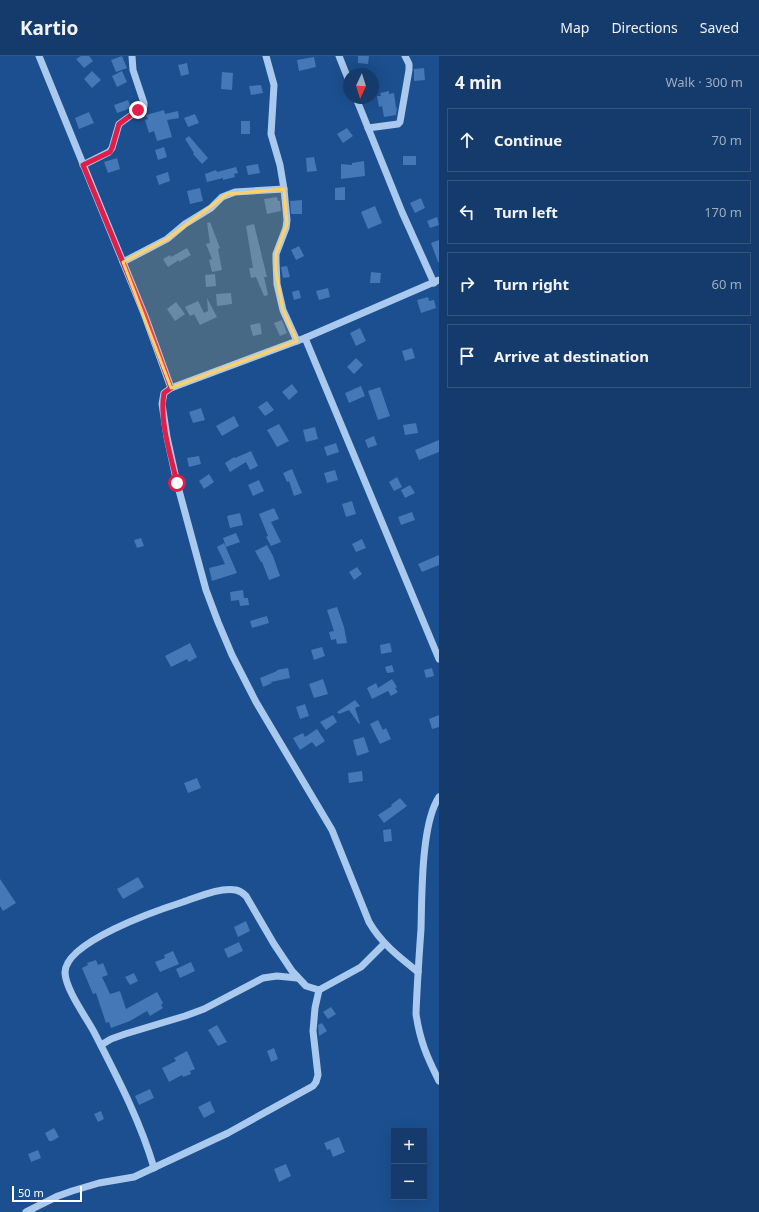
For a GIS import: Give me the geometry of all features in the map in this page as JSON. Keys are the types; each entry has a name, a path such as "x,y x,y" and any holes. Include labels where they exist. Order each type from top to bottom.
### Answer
{"street":[{"path":"39,56 145,316 171,388"},
{"path":"83,165 110,152 119,124 144,106 134,70 132,56"},
{"path":"266,56 274,85 271,134 280,165 287,224 276,254 276,272 283,310 301,339 439,659"},
{"path":"339,56 344,68"},
{"path":"368,128 398,124 400,122 409,70 409,64 405,56"},
{"path":"358,104 402,212 436,282 301,339 171,388 164,393 162,404 167,437 177,483 200,568 218,622 232,655 256,702 332,830 369,922 376,935 384,944 418,972"},
{"path":"123,262 167,239 185,224 211,208 227,194 235,192 284,189"},
{"path":"439,797 430,815 423,873 416,1014 419,1034 427,1057 439,1081"},
{"path":"154,1168 137,1117 69,986 65,975 68,964 78,951 92,941 114,929 155,911 205,894 225,890 242,892 246,896 274,944 297,978 306,986 319,990 361,967 384,944"},
{"path":"100,1045 111,1039 204,1009 263,978 277,976 297,978"},
{"path":"26,1212 72,1190 99,1183 134,1177 228,1133 315,1084 318,1075 313,1031 315,1008 319,990"}],"highlighted area":[{"path":"284,189 287,224 276,254 276,272 283,310 297,341 171,388 123,262 167,239 227,194"}],"building":[{"path":"81,56 89,56 93,61 84,68 76,59"},
{"path":"122,56 127,68 116,72 111,60"},
{"path":"358,56 369,56 368,64 358,63"},
{"path":"314,57 316,67 299,71 297,60"},
{"path":"187,63 189,74 181,76 178,65"},
{"path":"424,68 425,80 414,81 414,69"},
{"path":"92,71 101,80 92,88 84,79"},
{"path":"122,71 127,82 117,87 112,76"},
{"path":"222,72 233,73 232,90 221,89"},
{"path":"261,85 263,93 251,95 249,86"},
{"path":"389,91 389,94 394,93 396,108 397,107 396,115 384,117 382,106 379,107 378,104 379,96 381,96 380,93"},
{"path":"128,100 131,108 117,113 114,105"},
{"path":"164,110 165,114 178,111 179,118 167,120 172,137 157,141 154,131 149,133 145,120 148,119 146,115"},
{"path":"89,112 94,123 79,129 75,118"},
{"path":"195,114 199,123 188,127 184,118"},
{"path":"241,121 250,121 250,134 241,134"},
{"path":"347,128 353,136 343,143 337,134"},
{"path":"189,136 208,158 202,164 193,154 194,153 185,139"},
{"path":"164,147 167,157 158,160 155,150"},
{"path":"403,156 416,156 416,165 403,165"},
{"path":"314,157 317,171 307,172 306,158"},
{"path":"117,158 120,169 108,173 104,162"},
{"path":"364,161 365,176 341,179 341,164 352,165 352,163"},
{"path":"258,164 260,173 248,175 246,166"},
{"path":"236,167 238,173 234,174 235,177 207,182 205,174 216,170 217,172"},
{"path":"168,172 170,181 159,185 156,176"},
{"path":"345,187 345,200 335,200 335,188"},
{"path":"200,188 203,201 190,204 187,191"},
{"path":"277,197 278,201 280,201 281,211 267,214 264,199"},
{"path":"421,198 425,208 415,213 410,203"},
{"path":"302,200 302,214 291,214 290,201"},
{"path":"375,206 382,223 368,229 361,212"},
{"path":"437,217 439,225 430,228 427,221"},
{"path":"210,222 220,248 218,249 222,270 212,272 209,260 212,259 206,244 210,243 207,223"},
{"path":"254,224 267,277 264,277 268,295 264,296 256,277 251,278 249,268 253,268 246,226"},
{"path":"439,240 439,262 438,262 431,243"},
{"path":"299,246 304,256 296,260 291,250"},
{"path":"187,248 191,255 168,267 163,259 170,255 171,257"},
{"path":"287,266 290,277 283,278 281,267"},
{"path":"371,272 381,273 380,283 370,283"},
{"path":"215,274 216,286 206,287 205,275"},
{"path":"328,288 330,297 319,300 316,291"},
{"path":"299,290 301,298 294,300 292,292"},
{"path":"231,293 232,304 217,306 216,294"},
{"path":"428,297 429,301 434,300 436,308 421,313 417,300"},
{"path":"207,298 217,317 200,325 194,314 190,316 185,307 198,301 204,313 208,311"},
{"path":"176,302 185,314 175,321 167,309"},
{"path":"282,320 287,333 280,336 274,323"},
{"path":"260,323 262,334 253,336 250,325"},
{"path":"360,328 366,341 356,346 350,333"},
{"path":"412,348 415,358 405,361 402,351"},
{"path":"356,358 363,365 354,374 347,367"},
{"path":"292,384 298,392 289,400 282,392"},
{"path":"361,386 365,396 349,403 345,393"},
{"path":"380,387 390,416 378,420 368,391"},
{"path":"267,401 274,410 265,416 258,407"},
{"path":"201,408 205,420 193,423 189,412"},
{"path":"234,416 239,426 222,436 216,426"},
{"path":"416,423 418,433 405,435 403,425"},
{"path":"279,424 289,441 277,447 267,430"},
{"path":"315,427 318,439 306,442 303,430"},
{"path":"374,436 377,445 368,448 365,440"},
{"path":"439,440 439,452 419,460 415,450"},
{"path":"336,443 339,452 327,456 324,447"},
{"path":"251,451 258,466 250,470 246,462 230,472 225,463 234,457 235,458"},
{"path":"199,456 201,464 189,467 187,458"},
{"path":"292,469 302,493 294,496 289,481 287,482 283,473"},
{"path":"335,470 338,480 327,483 324,473"},
{"path":"209,474 214,482 204,489 199,481"},
{"path":"397,477 402,487 394,491 389,482"},
{"path":"259,480 264,491 253,496 248,485"},
{"path":"410,485 415,493 405,498 401,490"},
{"path":"352,501 356,514 346,517 342,504"},
{"path":"274,508 279,519 271,522 281,542 271,546 266,537 268,536 259,514"},
{"path":"412,512 415,520 401,525 398,517"},
{"path":"240,513 243,525 230,528 227,516"},
{"path":"236,533 240,542 226,547 223,538"},
{"path":"141,538 144,546 137,548 134,540"},
{"path":"362,539 366,548 356,552 352,544"},
{"path":"224,543 237,573 212,581 209,568 225,564 217,547"},
{"path":"267,545 273,556 280,576 269,580 262,562 255,551"},
{"path":"439,555 439,565 422,572 418,564"},
{"path":"357,567 362,574 354,580 349,572"},
{"path":"243,590 244,598 248,598 249,605 240,606 239,600 231,601 230,592"},
{"path":"337,607 344,627 347,643 337,644 336,639 331,640 329,632 334,631 327,610"},
{"path":"267,616 269,623 252,628 250,621"},
{"path":"190,643 197,657 189,662 187,659 171,667 165,656"},
{"path":"390,643 392,652 381,654 380,645"},
{"path":"322,647 325,656 314,660 311,650"},
{"path":"392,665 394,672 387,673 385,667"},
{"path":"288,668 290,678 271,682 272,683 263,687 260,678 277,670"},
{"path":"432,668 434,676 426,678 424,670"},
{"path":"323,679 328,694 314,698 309,684"},
{"path":"392,679 398,692 391,696 388,691 372,699 367,688 376,683 378,688"},
{"path":"355,700 360,706 355,708 360,723 359,724 349,710 339,714 337,712"},
{"path":"305,704 309,716 300,719 296,707"},
{"path":"333,715 337,722 326,730 320,722"},
{"path":"439,715 439,727 432,729 429,719"},
{"path":"378,720 383,730 386,728 391,739 380,744 370,724"},
{"path":"317,729 325,741 316,747 312,742 300,750 293,738 303,733 305,737"},
{"path":"364,737 369,752 357,756 353,740"},
{"path":"362,771 363,781 349,783 348,773"},
{"path":"197,778 201,788 188,793 184,783"},
{"path":"400,798 407,806 384,823 378,815 392,806 391,805"},
{"path":"391,829 392,841 384,842 383,830"},
{"path":"138,877 144,887 123,899 117,889"},
{"path":"0,879 16,903 3,911 0,906"},
{"path":"246,921 250,931 238,937 234,927"},
{"path":"239,942 243,951 228,958 224,949"},
{"path":"173,951 179,964 160,972 155,962 165,958 164,955"},
{"path":"96,960 98,965 103,963 108,975 102,977 110,994 120,991 126,1009 157,992 163,1003 161,1005 163,1008 150,1016 147,1011 130,1021 111,1028 109,1022 106,1023 96,993 93,994 82,968 88,965 87,963"},
{"path":"191,962 195,971 180,978 176,969"},
{"path":"134,973 138,981 130,985 125,977"},
{"path":"331,1007 336,1014 328,1019 323,1012"},
{"path":"322,1023 327,1031 319,1036 318,1025"},
{"path":"217,1025 227,1042 218,1046 208,1030"},
{"path":"274,1048 278,1059 271,1062 267,1051"},
{"path":"187,1051 195,1069 190,1071 191,1074 183,1077 182,1075 169,1082 162,1068 176,1061 174,1058"},
{"path":"150,1089 154,1098 139,1105 135,1096"},
{"path":"210,1101 215,1112 204,1118 198,1107"},
{"path":"101,1111 104,1119 98,1122 94,1114"},
{"path":"54,1128 59,1137 49,1141 45,1133"},
{"path":"339,1137 345,1152 333,1157 330,1149 327,1150 324,1143"},
{"path":"38,1150 41,1158 31,1162 28,1154"},
{"path":"286,1164 291,1176 279,1182 274,1169"}],"route":[{"path":"138,110 119,124 110,152 83,165 145,316 171,388 164,393 162,404 167,437 177,483"}]}
